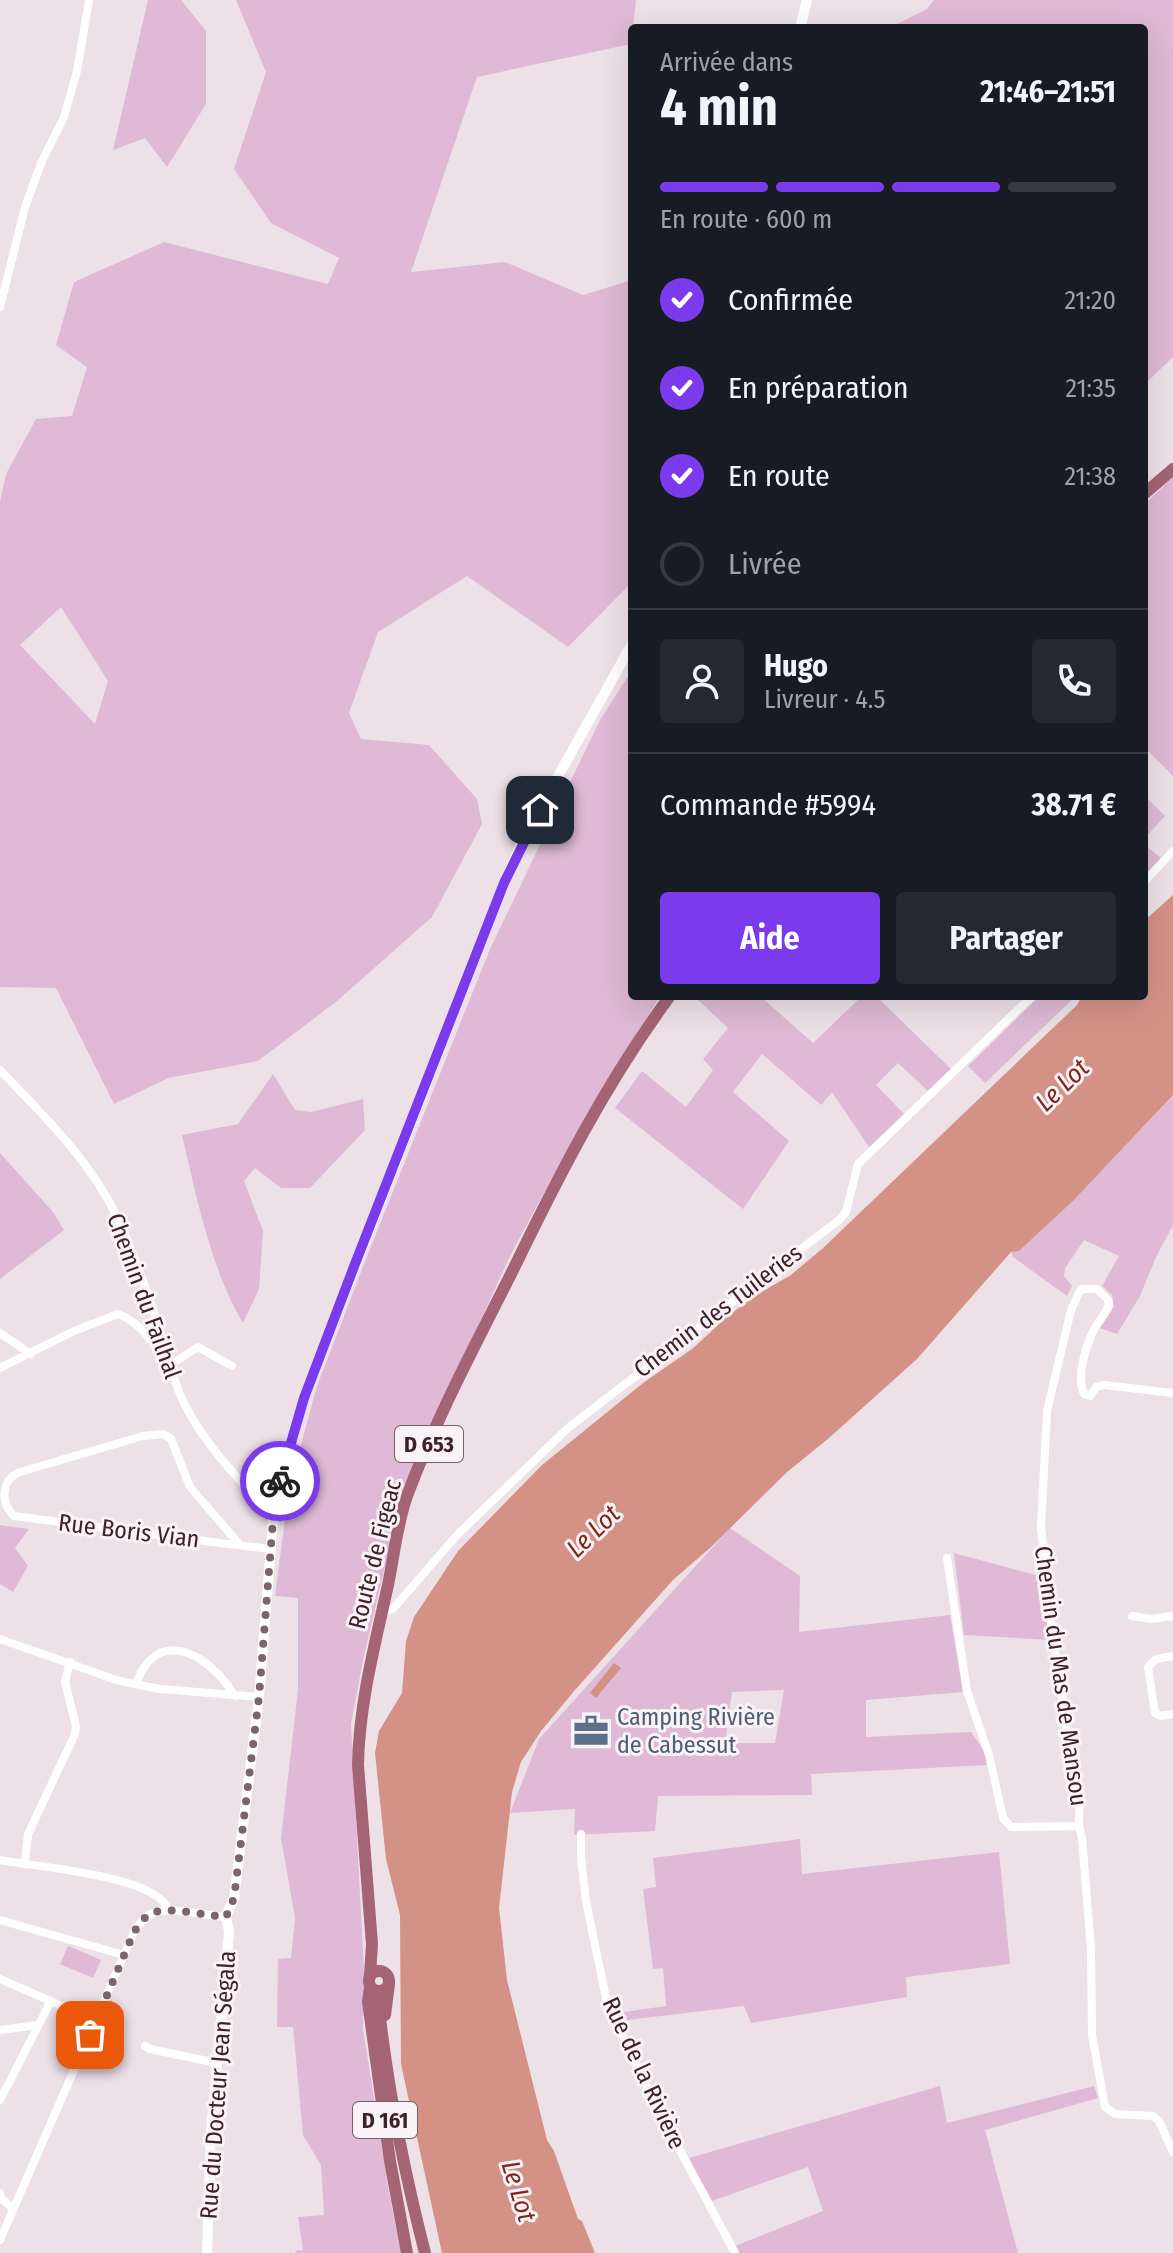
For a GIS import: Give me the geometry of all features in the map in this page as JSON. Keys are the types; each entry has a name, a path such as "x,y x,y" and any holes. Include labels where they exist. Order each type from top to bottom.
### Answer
{"main road":[{"path":"1148,491 1172,471"},
{"name":"Route de Figeac","path":"378,1982 372,1944 358,1740 406,1499 438,1421 553,1189 596,1109 667,1000"},
{"name":"D 653","path":"378,1982 379,2028 396,2127 425,2253"},
{"name":"D 161","path":"378,1982 368,2002 390,2161 407,2253"}],"street":[{"path":"0,307 25,207 42,161 64,117 77,71 89,0"},
{"path":"801,24 807,0"},
{"path":"268,1500 285,1465 304,1398 504,883 525,835 628,651"},
{"path":"1148,878 1173,851"},
{"name":"Chemin des Tuileries","path":"382,1611 393,1609 457,1535 568,1428 839,1220 846,1212 858,1164 1028,1000"},
{"name":"Chemin du Failhal","path":"0,1070 85,1163 116,1216 185,1406 225,1466 249,1490 268,1500"},
{"name":"Chemin du Mas de Mansou","path":"1173,1393 1104,1385 1096,1387 1090,1396 1084,1394 1080,1384 1088,1347 1109,1305 1097,1289 1081,1289 1071,1310 1047,1411 1041,1527 1050,1616 1069,1745 1080,1791 1079,1826 1089,1914 1092,2035 1105,2107 1115,2114 1153,2116 1159,2121 1173,2152"},
{"path":"0,1368 74,1331 118,1314 130,1319 148,1337 169,1366 198,1347 232,1366"},
{"path":"0,1333 31,1354"},
{"name":"Rue Boris Vian","path":"240,1545 190,1487 171,1439 164,1434 143,1436 10,1476 4,1484 7,1511 14,1516 271,1549"},
{"name":"Rue du Docteur Jean Ségala","path":"207,2253 211,2131 229,1932 226,1917 234,1898 259,1697 273,1529 268,1500"},
{"path":"947,1558 967,1691 989,1755 1003,1818 1011,1827 1079,1826"},
{"path":"1132,1616 1151,1619 1173,1616"},
{"path":"0,1639 119,1681 160,1689 259,1697"},
{"path":"136,1684 157,1652 180,1651 206,1663 229,1685 235,1696"},
{"path":"1173,1656 1156,1659 1148,1667 1155,1713 1161,1716 1173,1714"},
{"path":"25,1863 28,1834 75,1734 76,1726 65,1682 70,1662"},
{"name":"Rue de la Rivière","path":"581,1834 586,1902 607,2003 654,2102 735,2253"},
{"path":"0,1860 85,1871 146,1890 163,1899 168,1910"},
{"path":"0,2240 124,1955 143,1919 153,1912 168,1910 226,1917"},
{"path":"0,1920 124,1955"},
{"path":"0,1979 96,2021"},
{"path":"0,2100 51,2001"},
{"path":"0,2030 38,2025"},
{"path":"145,2046 217,2063"},
{"path":"0,2193 13,2209"}],"shaded area":[{"path":"148,0 181,0 206,31 206,104 167,167 145,138 113,150"},
{"path":"236,0 636,0 633,24 628,24 628,45 477,77 411,272 505,262 583,295 628,281 628,586 568,647 467,576 378,632 349,713 361,739 429,745 477,799 482,824 432,917 337,1001 258,1061 168,1078 114,1104 56,988 0,987 0,502 6,474 36,419 72,416 87,367 56,345 74,282 164,242 328,284 339,258 271,223 234,169 266,72","holes":["61,607 108,681 95,724 20,645"]},
{"path":"934,0 1173,0 1173,357 1148,381 1148,24 897,24 927,9"},
{"path":"1173,477 1173,776 1148,751 1148,501"},
{"path":"628,676 628,1000 658,1000 585,1117 512,1252 403,1489 351,1724 364,1971 363,2029 401,2253 296,2253 303,2250 298,2217 324,2215 321,2165 303,2135 293,2027 277,2027 278,1959 291,1958 295,1918 281,1838 298,1690 298,1598 275,1596 289,1488 317,1386 490,949 600,720"},
{"path":"1148,799 1165,816 1148,835"},
{"path":"1148,847 1161,858 1148,874"},
{"path":"698,1000 765,1000 813,1043 858,1000 880,1000 952,1070 928,1091 898,1063 876,1085 905,1115 869,1147 832,1092 821,1105 762,1054 733,1092 789,1141 743,1209 615,1108 642,1071 686,1107 713,1070 703,1059 728,1028"},
{"path":"1036,1000 1072,1000 985,1083 968,1066"},
{"path":"273,1074 295,1110 311,1112 363,1099 365,1130 310,1188 281,1188 255,1168 244,1181 263,1231 259,1289 243,1323 213,1256 182,1135 238,1124"},
{"path":"1173,1095 1173,1225 1140,1296 1117,1334 1100,1328 1114,1307 1112,1295 1102,1286 1119,1256 1084,1240 1065,1268 1064,1276 1072,1286 1067,1296 1013,1257 1011,1252 1019,1251 1074,1200"},
{"path":"0,1153 53,1212 64,1230 0,1279"},
{"path":"0,1525 29,1529 15,1548 28,1566 13,1592 0,1584"},
{"path":"730,1528 800,1576 799,1632 950,1615 963,1692 866,1700 866,1737 971,1732 985,1752 987,1765 811,1774 812,1795 658,1796 655,1831 574,1835 575,1809 510,1813 539,1739","holes":["784,1690 775,1743 725,1743 732,1692"]},
{"path":"954,1553 1039,1576 1051,1640 964,1635"},
{"path":"800,1839 802,1874 999,1852 1010,1964 906,1977 907,1997 751,2023 744,2006 619,2021 619,2014 624,2012 666,2006 663,1968 653,1969 643,1889 656,1887 653,1858"},
{"path":"68,1946 101,1960 93,1978 60,1964"},
{"path":"940,2086 947,2123 1094,2086 1098,2098 985,2130 1018,2253 739,2253 735,2246 823,2211 808,2167 712,2201 689,2158"}],"water":[{"name":"Le Lot","path":"1173,895 1173,1095 1074,1200 1019,1251 1011,1252 917,1359 786,1473 673,1580 575,1690 541,1731 521,1762 512,1792 499,1908 507,1980 547,2140 595,2253 442,2253 401,2064 400,1915 386,1859 375,1753 379,1731 402,1693 406,1641 414,1617 458,1551 542,1465 643,1383 692,1349 729,1315 791,1275 823,1248 1080,1000 1148,1000 1148,917"},
{"path":"614,1663 621,1668 596,1698 590,1693"}],"way so far":[{"path":"90,2035 134,1932 143,1919 153,1912 168,1910 226,1917 234,1898 259,1697 274,1508 280,1481"}],"place":[{"name":"Camping Rivière de Cabessut","path":"591,1731"}],"route":[{"path":"280,1481 304,1398 355,1264 504,883 540,810"}]}
